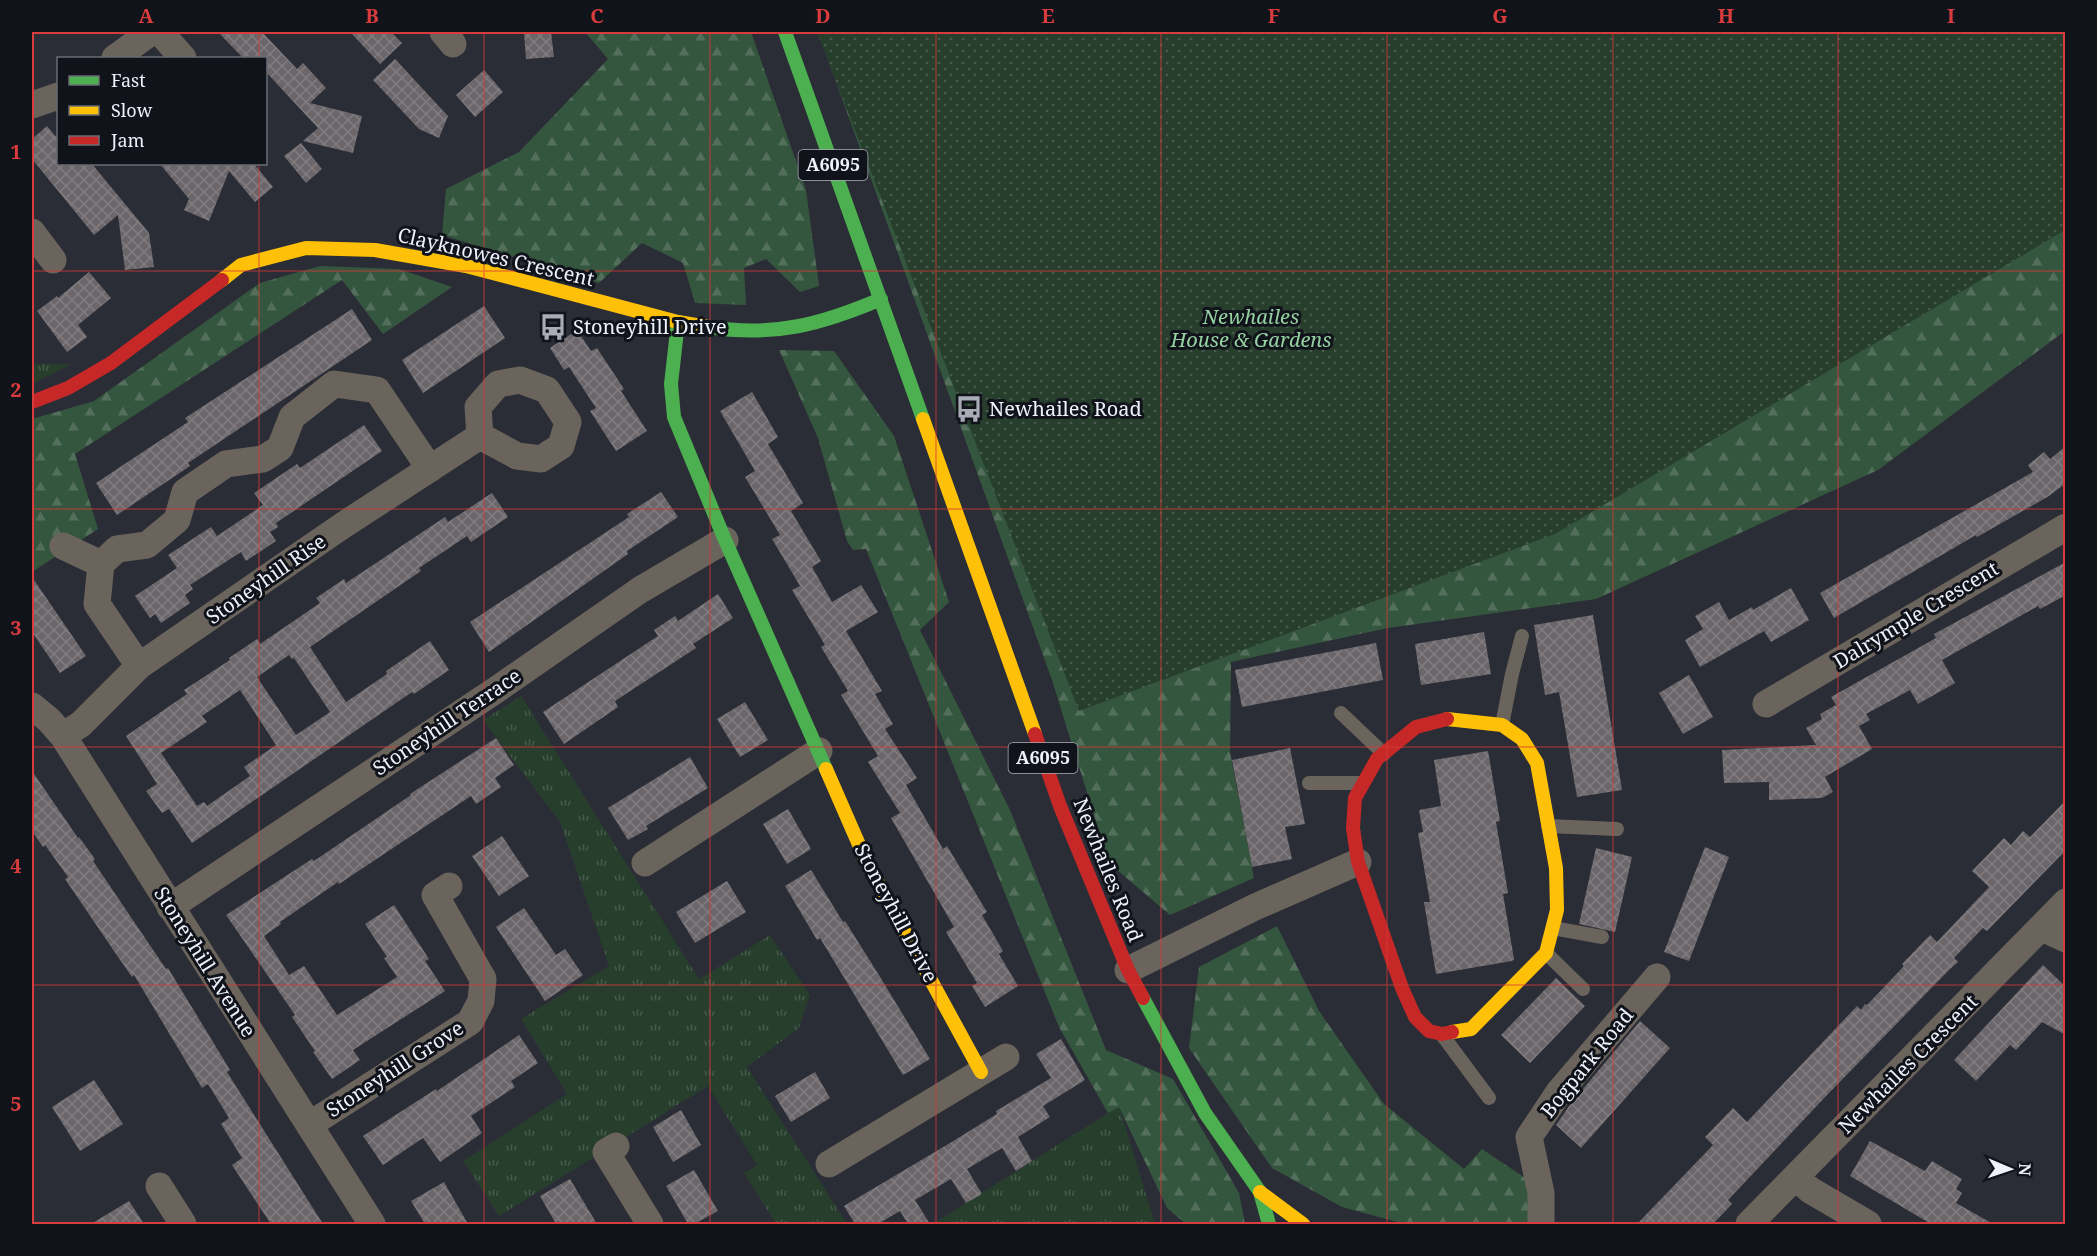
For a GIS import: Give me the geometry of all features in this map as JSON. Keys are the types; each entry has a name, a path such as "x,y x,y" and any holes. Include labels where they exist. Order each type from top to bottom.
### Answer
{"street":[{"path":"116,57 151,32"},
{"path":"160,32 182,57"},
{"name":"Newhailes Road","path":"785,32 1060,806 1128,970 1205,1113 1260,1192 1303,1224"},
{"path":"32,105 57,96"},
{"path":"32,232 53,260"},
{"name":"Clayknowes Crescent","path":"32,402 68,388 111,363 241,265 306,248 375,250 466,266 678,322 736,331 781,330 839,317 881,299"},
{"name":"Stoneyhill Drive","path":"678,322 671,384 674,417 724,540 867,863 981,1072"},
{"path":"139,666 97,604 101,564 117,549 147,545 177,520 185,492 226,464 263,459 280,448 292,417 334,384 377,390 430,469"},
{"name":"Stoneyhill Rise","path":"63,736 81,724 139,666 342,526 480,436"},
{"name":"Dalrymple Crescent","path":"1766,704 2066,527"},
{"name":"Stoneyhill Terrace","path":"170,907 496,690 640,590 724,540"},
{"path":"63,546 101,564"},
{"name":"Stoneyhill Avenue","path":"32,706 63,736 372,1224"},
{"path":"1448,719 1502,725 1522,738 1537,763 1556,868 1557,910 1546,953 1471,1029 1442,1034 1429,1031 1415,1017 1402,988 1358,862 1353,828 1355,798 1377,759 1416,727 1448,719"},
{"path":"645,863 819,751"},
{"path":"1128,970 1358,862"},
{"name":"Stoneyhill Grove","path":"309,1125 470,1022 481,1001 483,979 435,895 449,886"},
{"name":"Newhailes Crescent","path":"1749,1224 2054,933 2066,902"},
{"name":"Bogpark Road","path":"1541,1224 1541,1193 1529,1137 1559,1092 1657,977"},
{"path":"829,1164 1006,1057"},
{"path":"616,1146 606,1152 650,1224"},
{"path":"1797,1177 1810,1190 1868,1224"},
{"path":"159,1186 183,1224"},
{"name":"Newhailes Road","path":"1260,1192 1269,1224"}],"lane":[{"path":"1502,725 1522,636"},
{"path":"1341,713 1384,754"},
{"path":"1309,783 1364,783"},
{"path":"1548,826 1617,829"},
{"path":"1553,928 1602,937"},
{"path":"1546,953 1583,989"},
{"path":"1442,1034 1489,1098"}],"green space":[{"path":"585,32 751,32 806,190 819,286 800,292 766,259 744,268 746,305 695,303 683,263 642,243 599,283 442,235 446,189 519,152 608,59"},
{"name":"Newhailes House & Gardens","path":"817,32 2065,32 2065,230 1555,534 1079,711"},
{"name":"Newhailes House & Gardens","path":"818,32 2065,205 2065,331 1878,470 1596,599 1388,628 1231,662 1230,752 1254,878 1170,915 1109,863 1052,680"},
{"path":"320,266 399,269 452,287 383,334 342,280 75,454 98,529 32,572 32,419 94,401 260,283"},
{"path":"779,350 834,351 894,436 949,602 920,630 1010,810 1106,1050 1173,1079 1239,1193 1245,1224 1186,1224 1167,1208 1119,1107 1108,1113 1059,1027 866,549 853,550 847,541 818,438"},
{"path":"32,364 72,364 32,384"},
{"path":"521,696 699,979 770,935 810,995 799,1028 747,1067 847,1224 776,1224 744,1173 757,1165 708,1086 499,1216 463,1161 567,1094 521,1019 609,966 560,822 483,720"},
{"path":"1277,926 1319,1011 1384,1104 1464,1169 1482,1149 1534,1184 1535,1224 1405,1224 1342,1207 1272,1168 1189,1048 1199,967"},
{"path":"1119,1106 1155,1224 933,1224"}],"building":[{"path":"218,32 262,32 297,69 303,63 326,88 310,103 362,116 353,153 303,141 318,128 267,73 267,57 242,57"},
{"path":"350,32 391,32 402,43 380,64"},
{"path":"524,32 551,32 554,57 526,59"},
{"path":"395,59 448,116 439,138 419,129 373,80"},
{"path":"484,70 503,92 475,117 456,95"},
{"path":"47,126 57,138 57,165 93,165 149,233 154,267 125,270 118,215 94,235 32,159 32,139"},
{"path":"301,143 322,169 306,183 284,156"},
{"path":"161,165 255,165 273,187 255,202 229,171 209,221 184,210 189,199"},
{"path":"89,272 111,298 78,325 87,337 67,352 37,311 57,296 58,298"},
{"path":"484,306 505,338 423,393 402,360"},
{"path":"352,309 372,340 188,463 190,466 117,515 96,483 188,422 185,418"},
{"path":"577,330 591,351 597,348 624,389 621,391 647,431 616,451 590,411 596,408 569,367 564,370 550,348"},
{"path":"752,392 778,437 768,444 803,503 791,511 821,561 812,567 832,602 861,585 878,612 846,631 882,691 875,694 893,724 885,729 917,778 906,785 943,849 947,846 987,912 982,915 1003,951 999,954 1018,986 985,1007 972,986 977,983 946,932 954,927 891,818 900,813 868,762 878,756 841,695 848,691 821,647 825,645 792,590 800,586 772,539 780,535 745,477 755,471 720,411"},
{"path":"364,425 382,451 276,523 278,527 270,532 276,541 246,561 241,552 190,585 193,589 185,595 190,603 161,623 155,614 150,618 135,596 177,568 168,555 211,527 217,536 263,505 254,493 297,464 300,468"},
{"path":"2066,446 2066,483 2049,496 1977,537 1976,535 1834,618 1820,593 2033,472 2028,465 2044,452 2050,459"},
{"path":"661,492 678,517 627,551 628,554 489,652 470,622 629,517 627,514"},
{"path":"492,493 508,517 471,542 467,536 419,568 421,571 310,647 346,702 430,641 449,670 414,694 412,692 192,843 169,809 162,813 146,791 157,784 126,736 187,694 184,690 230,660 229,658 257,639 260,644 320,603 316,598 344,579 346,583 445,517 448,522","holes":["289,655 292,659 294,658 330,712 296,735 257,677","240,690 276,745 244,767 250,776 207,806 204,802 197,806 161,753 207,722 202,716"]},
{"path":"2066,562 2066,595 2040,609 2038,606 1942,660 1955,683 1918,704 1910,690 1866,714 1870,720 1859,726 1872,749 1825,777 1833,792 1822,798 1769,800 1769,782 1724,783 1722,750 1816,745 1806,728 1822,719 1820,714 1836,705 1831,697 1936,638 1934,634"},
{"path":"32,577 86,656 60,673 32,632"},
{"path":"1791,588 1809,620 1771,642 1764,631 1700,667 1685,640 1703,629 1695,616 1719,602 1729,620 1752,607 1753,610"},
{"path":"718,594 733,618 693,644 696,648 615,701 618,707 564,744 543,712 658,636 654,630 675,616 678,621"},
{"path":"1593,615 1622,790 1577,797 1559,692 1545,695 1534,625"},
{"path":"1484,632 1491,674 1421,685 1415,644"},
{"path":"1376,643 1383,680 1242,707 1235,670"},
{"path":"1689,675 1713,717 1683,734 1659,693"},
{"path":"745,702 768,740 740,757 717,719"},
{"path":"496,738 514,765 495,778 501,787 476,804 471,796 339,884 338,882 280,922 281,924 264,936 289,975 304,966 337,1015 397,977 365,924 394,905 429,959 425,961 445,991 353,1050 360,1060 332,1079 292,1017 295,1015 226,915 312,859 314,861"},
{"path":"1290,748 1305,824 1285,827 1292,859 1252,867 1232,760"},
{"path":"1488,751 1500,821 1496,822 1508,893 1503,894 1514,959 1436,974 1424,902 1430,902 1418,833 1423,832 1419,810 1441,806 1434,760"},
{"path":"690,757 708,788 646,826 648,829 628,840 608,808"},
{"path":"32,771 95,859 93,861 166,969 168,968 230,1070 227,1072 323,1224 271,1224 232,1165 242,1158 221,1124 229,1118 208,1084 202,1088 134,975 132,977 65,879 68,877 32,831"},
{"path":"2066,800 2066,850 1987,931 1983,928 1954,958 1958,962 1728,1200 1732,1204 1713,1224 1637,1224 1713,1145 1705,1137 1733,1108 1747,1122 1857,1006 1861,1010 1865,1004 1867,1005 1930,935 1937,942 1989,887 1972,871 2004,838 2011,845 2023,831 2030,837"},
{"path":"788,809 811,849 787,864 763,824"},
{"path":"502,836 529,876 499,896 472,856"},
{"path":"1705,847 1729,857 1689,961 1664,952"},
{"path":"1596,848 1632,857 1615,932 1579,924"},
{"path":"811,870 930,1059 903,1075 820,938 817,940 785,886"},
{"path":"727,881 746,912 695,943 676,912"},
{"path":"524,908 556,955 565,949 583,975 545,1001 496,927"},
{"path":"2043,965 2066,987 2066,1035 2042,1022 2016,1050 2010,1045 1976,1081 1954,1060"},
{"path":"1556,978 1585,1006 1530,1063 1501,1035"},
{"path":"1640,1021 1670,1048 1581,1148 1556,1125 1572,1102"},
{"path":"519,1035 538,1063 511,1081 515,1087 471,1116 482,1133 440,1162 423,1138 383,1165 363,1136 436,1089 437,1091"},
{"path":"1061,1039 1085,1080 1043,1106 1050,1117 1018,1137 1032,1161 1016,1171 1002,1148 967,1169 982,1194 966,1203 951,1179 915,1200 930,1224 908,1224 900,1211 878,1224 855,1224 844,1206 997,1114 996,1111 1051,1078 1036,1054"},
{"path":"815,1072 830,1098 791,1122 775,1096"},
{"path":"94,1080 123,1124 80,1151 52,1107"},
{"path":"681,1110 701,1145 673,1162 653,1127"},
{"path":"1870,1141 1925,1171 1932,1161 1962,1179 1956,1189 1962,1193 1956,1203 1993,1224 1931,1224 1850,1176"},
{"path":"694,1170 718,1211 694,1224 688,1224 666,1186"},
{"path":"570,1179 597,1224 556,1224 540,1196"},
{"path":"444,1182 468,1224 425,1224 411,1201"},
{"path":"129,1201 144,1224 91,1224"}],"traffic: fast":[{"path":"785,32 923,419"},
{"path":"708,327 754,330 796,326 838,316 881,299"},
{"path":"678,322 671,384 674,417 725,540 826,769"},
{"path":"1143,998 1205,1113 1260,1192 1269,1224"}],"traffic: slow":[{"path":"222,280 241,265 306,248 375,250 466,266 678,322 708,327"},
{"path":"923,419 1035,734"},
{"path":"1447,719 1502,725 1522,739 1537,763 1556,868 1557,910 1546,953 1471,1029 1452,1032"},
{"path":"826,769 867,863 981,1072"},
{"path":"1260,1192 1303,1224"}],"traffic: jam":[{"path":"32,402 68,388 111,363 222,280"},
{"path":"1447,719 1416,727 1377,759 1355,798 1353,828 1358,862 1402,988 1415,1017 1429,1031 1442,1034 1452,1032"},
{"path":"1035,734 1060,806 1128,970 1143,998"}],"place":[{"name":"Stoneyhill Drive","path":"553,327"},
{"name":"Newhailes Road","path":"969,409"}]}
